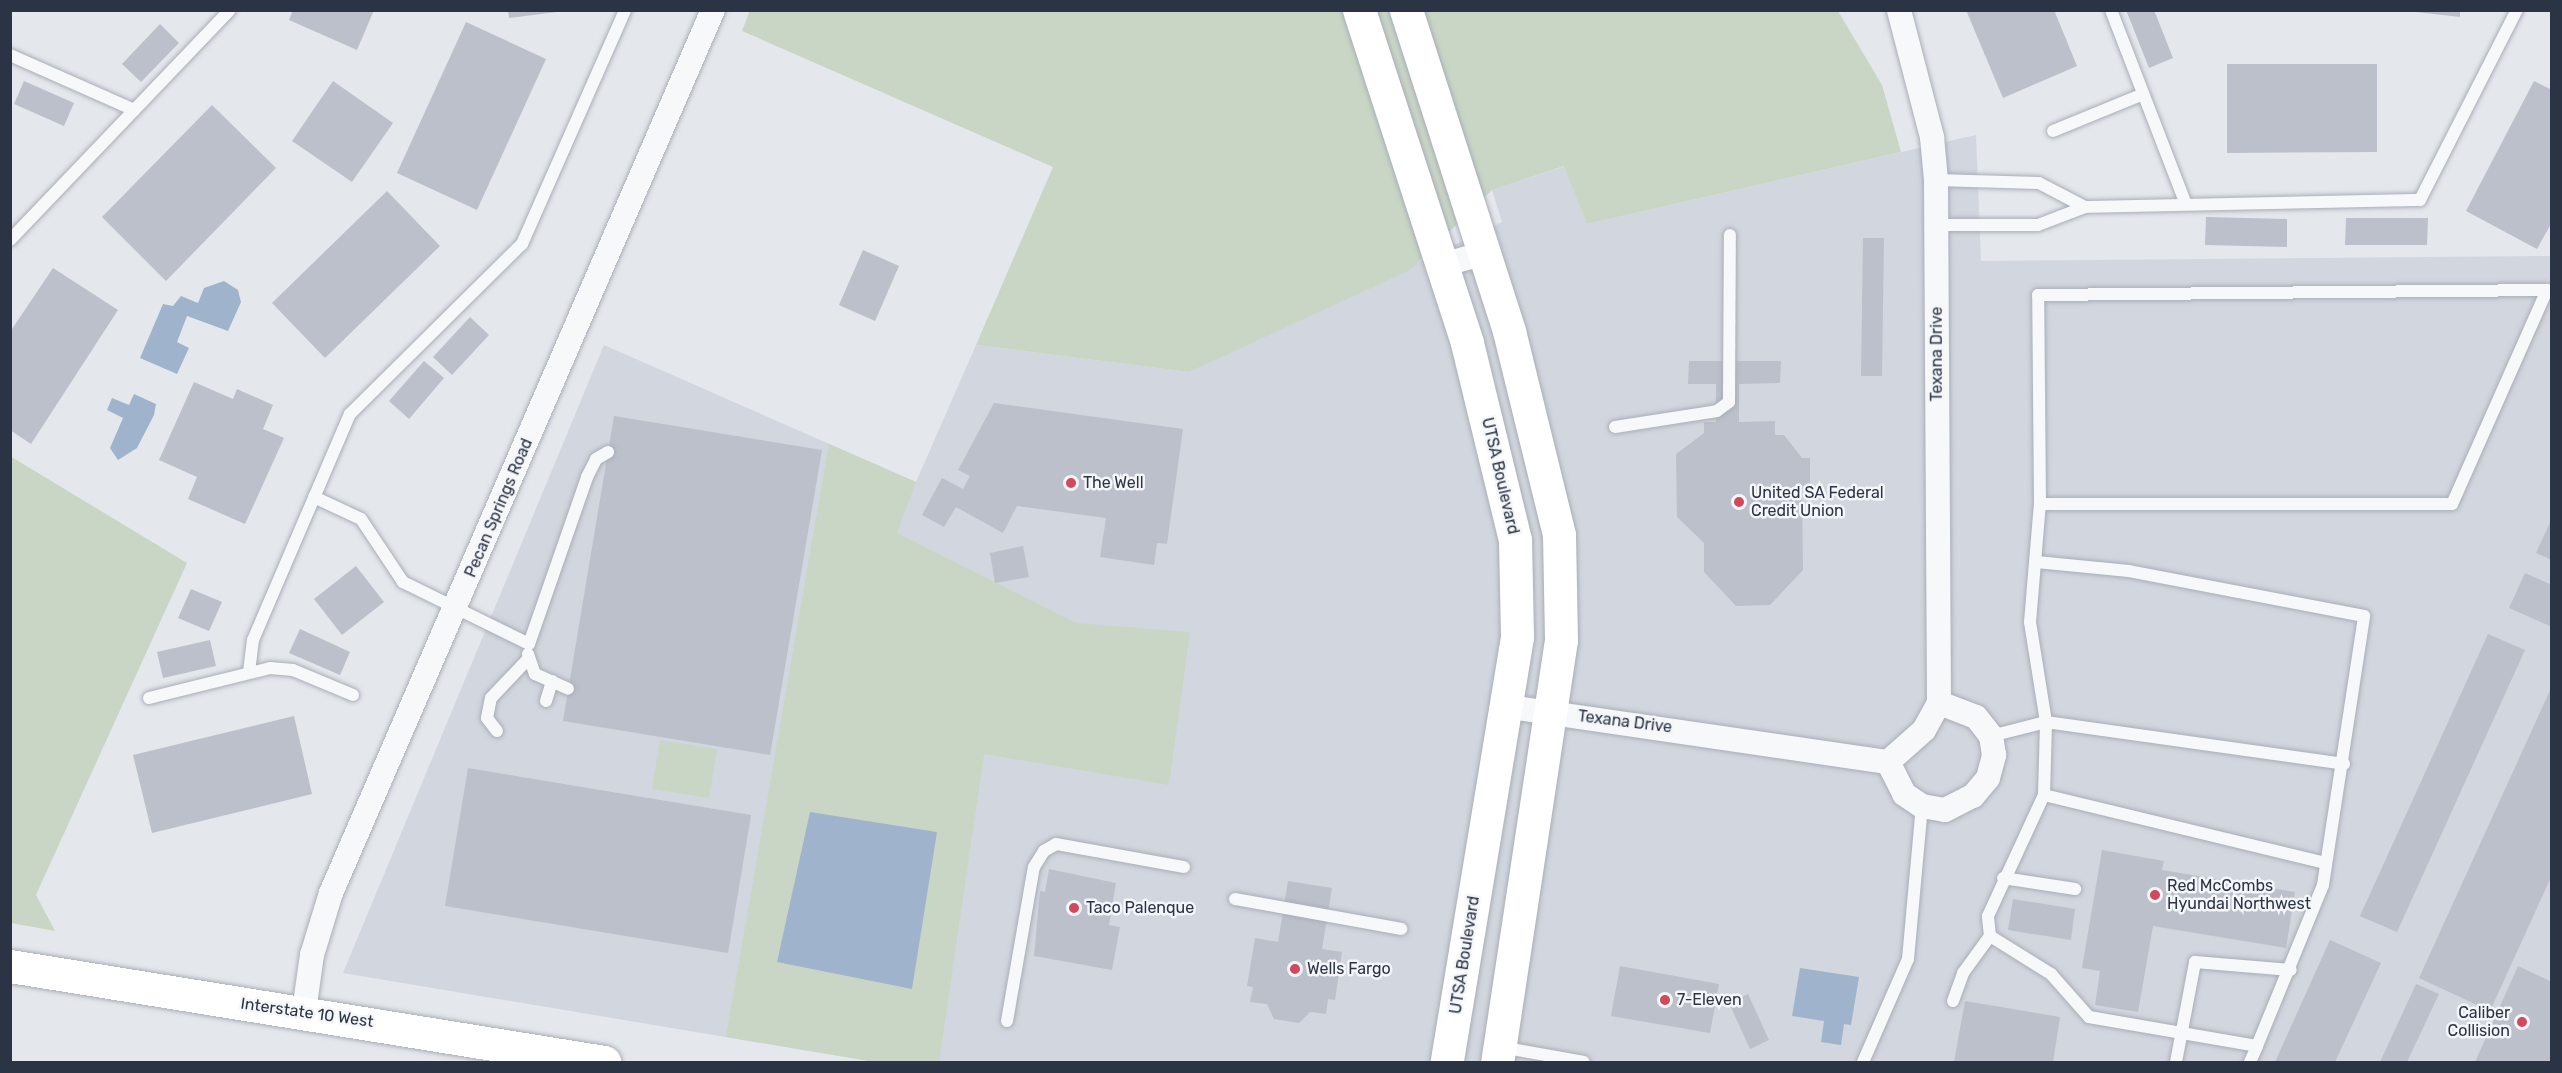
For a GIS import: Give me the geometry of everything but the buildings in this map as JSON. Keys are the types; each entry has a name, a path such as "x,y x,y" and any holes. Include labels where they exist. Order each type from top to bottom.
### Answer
{"main road":[{"name":"UTSA Boulevard","path":"1359,10 1442,266 1515,540 1517,637 1503,706 1448,1062"},
{"path":"1406,10 1485,253 1559,535 1561,640 1498,1055"},
{"name":"Interstate 10 West","path":"10,966 304,1011 604,1062"}],"street":[{"name":"Pecan Springs Road","path":"304,1011 312,956 331,893 713,10"},
{"name":"Texana Drive","path":"1503,706 1888,762 1924,730 1939,703 1936,180 1932,137 1899,10"},
{"path":"1442,266 1485,253"},
{"path":"1888,762 1904,794 1922,806 1945,810 1972,796 1988,778 1994,755 1990,736 1976,717 1939,703"}],"lane":[{"path":"10,240 230,10"},
{"path":"249,672 253,640 350,414 522,244 625,10"},
{"path":"2111,10 2186,204"},
{"path":"1936,225 2038,225 2085,207 2420,200 2517,10"},
{"path":"10,55 134,110"},
{"path":"2053,131 2143,93"},
{"path":"1936,180 2039,183 2085,207"},
{"path":"1616,427 1717,411 1730,402 1730,235"},
{"path":"1953,1002 1963,973 1990,936 1988,916 2003,878 2044,795 2046,722 2030,622 2040,504 2038,295 2547,290 2452,504 2040,504"},
{"path":"496,731 487,718 491,698 527,660 530,644 587,477 596,459 608,452"},
{"path":"314,497 361,519 403,582 457,605 530,644"},
{"path":"2036,562 2129,571 2364,616 2344,765 2316,909 2250,1062"},
{"path":"527,660 535,674 568,689"},
{"path":"149,698 249,672 293,670 353,695"},
{"path":"546,700 552,681"},
{"path":"1990,736 2046,722 2344,765"},
{"path":"2044,795 2326,863"},
{"path":"1863,1062 1908,959 1922,806"},
{"path":"1007,1021 1035,867 1044,850 1056,844 1184,867"},
{"path":"2003,878 2075,889"},
{"path":"1235,899 1401,929"},
{"path":"1990,936 2051,974 2089,1017 2182,1031 2257,1046"},
{"path":"2176,1062 2195,962 2291,970"},
{"path":"1498,1055 1584,1062"}],"shaded area":[{"path":"1976,135 1981,261 2551,256 2551,1062 875,1062 343,973 604,345 916,482 976,345 1189,372 1502,222 1492,190 1565,166 1587,224"}],"green space":[{"path":"750,10 1838,11 1882,85 1901,152 1587,224 1564,166 1492,190 1410,270 1189,372 976,345 1053,167 742,31"},
{"path":"829,444 916,482 897,533 1076,623 1190,632 1169,785 984,754 939,1062 875,1062 726,1037"},
{"path":"10,456 187,563 36,895 55,931 11,923"},
{"path":"660,740 717,749 709,798 652,789"}],"water":[{"path":"224,281 238,290 241,302 228,331 187,316 177,342 189,348 177,374 140,358 163,304 173,306 181,296 198,303 204,288"},
{"path":"134,394 156,404 154,415 137,448 118,460 110,448 123,418 107,410 112,398 129,405"},
{"path":"810,812 937,832 912,989 777,962"},
{"path":"1800,968 1859,977 1851,1025 1844,1024 1841,1045 1821,1042 1824,1021 1792,1016"}],"place":[{"name":"The Well","path":"1071,483"},
{"name":"United SA Federal Credit Union","path":"1739,502"},
{"name":"Red McCombs Hyundai Northwest","path":"2155,895"},
{"name":"Taco Palenque","path":"1074,908"},
{"name":"Wells Fargo","path":"1295,969"},
{"name":"7-Eleven","path":"1665,1000"},
{"name":"Caliber Collision","path":"2522,1022"}]}
